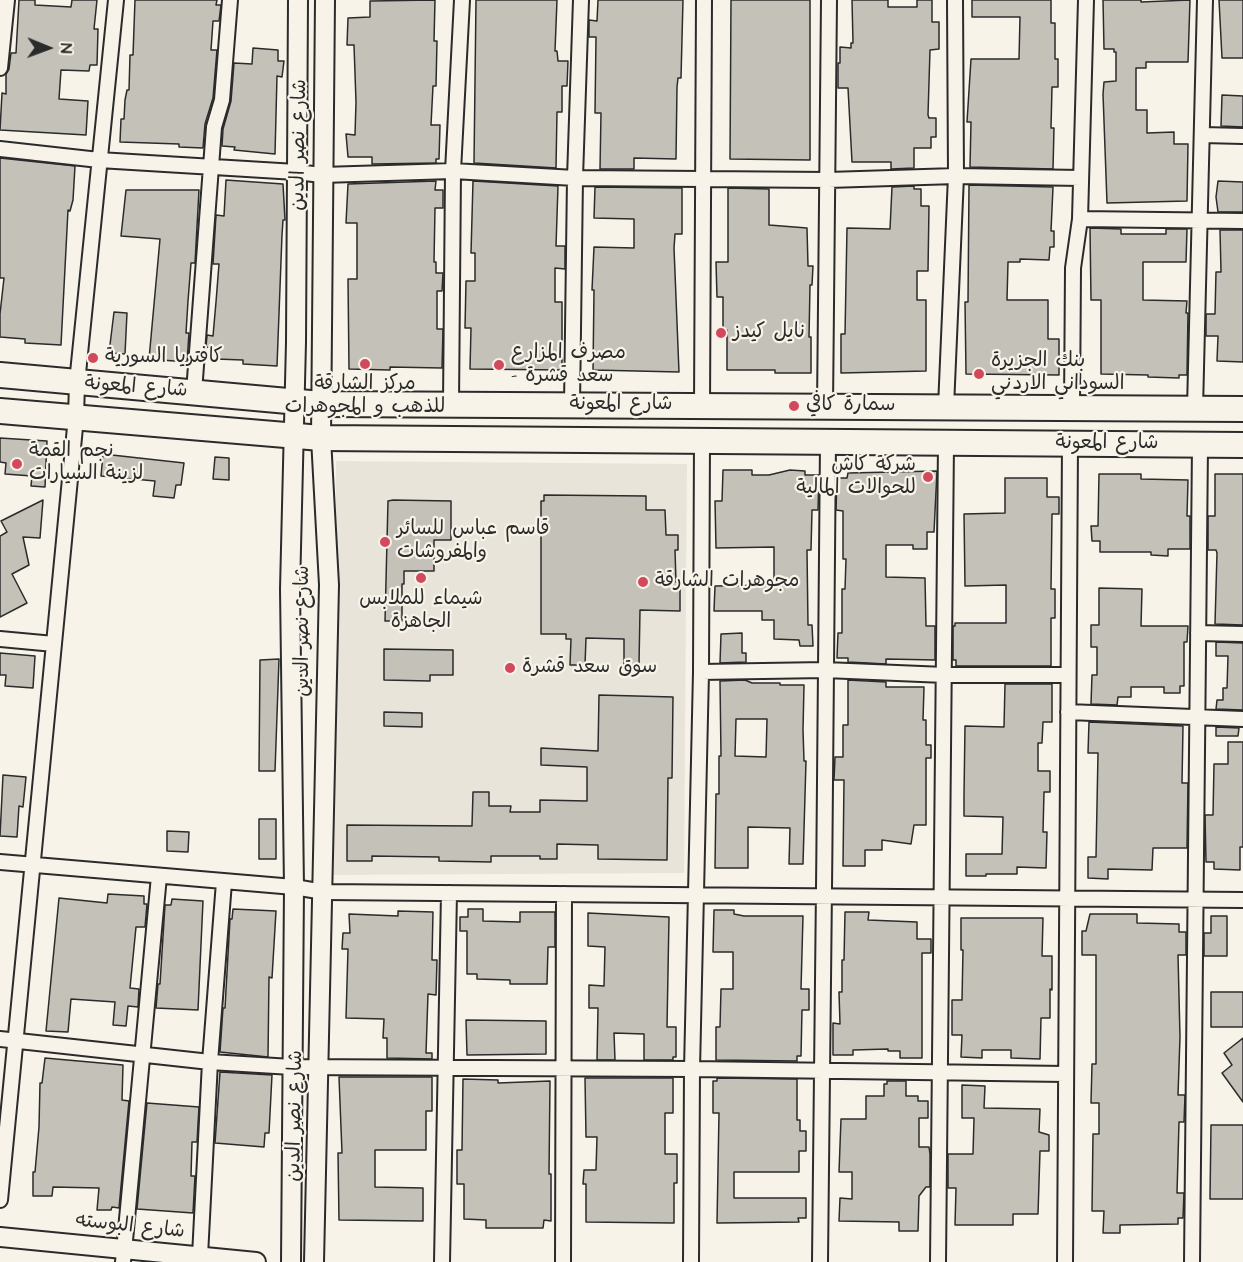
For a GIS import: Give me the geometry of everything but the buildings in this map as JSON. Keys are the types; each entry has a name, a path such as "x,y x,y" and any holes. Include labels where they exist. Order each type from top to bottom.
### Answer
{"highway":[{"name":"شارع المعونة","path":"0,375 321,404 1243,409"},
{"name":"شارع المعونة","path":"0,411 321,438 1243,445"}],"street":[{"path":"0,68 6,0"},
{"path":"0,1200 116,0"},
{"path":"194,392 210,166 214,127 222,100 230,0"},
{"name":"شارع نصر الدين","path":"291,1262 294,887 290,589 294,435 298,0"},
{"name":"شارع نصر الدين","path":"314,1262 329,585 321,438 325,0"},
{"path":"451,404 453,171 462,0"},
{"path":"572,405 575,178 581,0"},
{"path":"702,406 704,0"},
{"path":"825,407 829,0"},
{"path":"946,407 956,176 955,0"},
{"path":"1072,408 1073,268 1080,219 1086,0"},
{"path":"1195,409 1205,0"},
{"path":"1203,135 1243,136"},
{"path":"0,149 99,160 322,175 453,171 575,178 828,180 956,176 1081,178"},
{"path":"1080,219 1243,221"},
{"path":"691,1262 692,1069 701,672 702,441"},
{"path":"820,1262 824,1070 828,442"},
{"path":"938,1262 946,443"},
{"path":"1065,1262 1070,444"},
{"path":"1192,1262 1200,445"},
{"path":"1198,633 1243,634"},
{"path":"0,639 54,644"},
{"path":"701,672 825,670 945,675 1068,675"},
{"path":"1068,712 1243,718"},
{"path":"0,862 324,891 1243,900"},
{"path":"123,1256 159,876"},
{"path":"208,1259 210,1062 224,882"},
{"path":"442,1262 449,892"},
{"path":"563,1262 564,894"},
{"path":"0,1039 210,1062 319,1068 824,1070 1066,1074"},
{"name":"شارع البوسته","path":"0,1237 123,1256 256,1262"}],"shaded area":[{"name":"سوق سعد قشرة","path":"336,461 687,464 684,873 333,875"}],"place":[{"name":"نايل كيدز","path":"721,333"},
{"name":"كافتريا السورية","path":"93,358"},
{"name":"مركز الشارقة للذهب و المجوهرات","path":"365,364"},
{"name":"مصرف المزارع - سعد قشرة","path":"499,365"},
{"name":"بنك الجزيرة السوداني الاردني","path":"979,374"},
{"name":"سمارة كافي","path":"794,406"},
{"name":"نجم القمة لزينة السيارات","path":"17,464"},
{"name":"شركة كاش للحوالات المالية","path":"928,477"},
{"name":"قاسم عباس للسائر والمفروشات","path":"385,542"},
{"name":"شيماء للملابس الجاهزة","path":"421,578"},
{"name":"مجوهرات الشارقة","path":"643,582"},
{"name":"سوق سعد قشرة","path":"510,668"}]}
